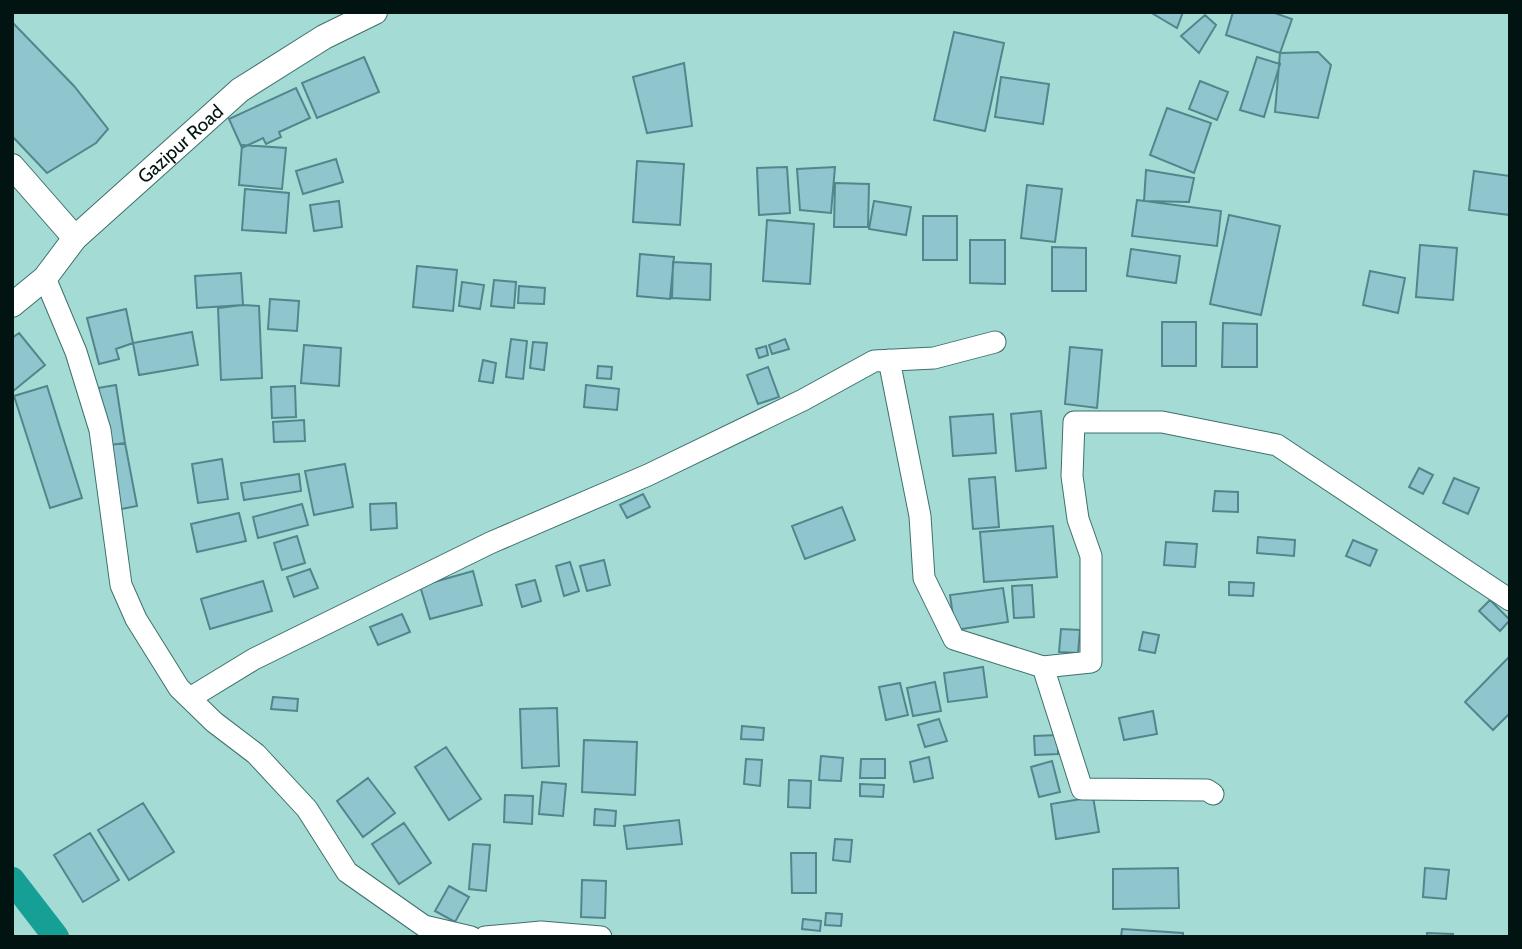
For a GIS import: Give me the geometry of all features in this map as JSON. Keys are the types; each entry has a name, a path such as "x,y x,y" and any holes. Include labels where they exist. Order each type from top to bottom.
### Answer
{"street":[{"name":"Gazipur Road","path":"12,305 45,278 75,238 240,90 324,37 374,12"},
{"path":"12,166 75,238"},
{"path":"45,278 76,352 100,430 121,585 136,620 179,688 214,722 256,754 307,809 347,872 424,926 471,937"},
{"path":"190,698 254,659 490,543 660,469 803,400 874,361 934,358 995,342"},
{"path":"889,360 919,516 924,578 954,639 1043,667 1091,662 1091,556 1078,519 1072,476 1074,422 1162,422 1277,445 1510,600"},
{"path":"1043,667 1082,789 1207,790 1213,794"},
{"path":"485,937 541,932 601,937"}],"building":[{"path":"1150,12 1183,12 1177,28"},
{"path":"1233,12 1272,12 1292,19 1280,53 1226,35"},
{"path":"1205,15 1216,25 1199,53 1181,36"},
{"path":"12,22 74,86 108,129 96,143 47,173 12,136"},
{"path":"954,32 1004,43 985,131 934,120"},
{"path":"1318,52 1331,65 1318,118 1275,112 1280,53"},
{"path":"364,57 379,92 317,118 302,83"},
{"path":"1257,57 1280,64 1264,117 1240,110"},
{"path":"684,63 692,126 647,133 633,77"},
{"path":"1001,77 1049,84 1043,124 995,117"},
{"path":"1200,81 1228,92 1217,120 1189,109"},
{"path":"296,88 310,118 279,132 281,137 266,144 263,138 242,148 229,119"},
{"path":"1167,108 1211,123 1194,173 1150,155"},
{"path":"242,145 286,148 282,189 239,185"},
{"path":"336,159 343,182 303,194 296,171"},
{"path":"637,161 684,164 680,225 633,222"},
{"path":"787,167 790,213 759,215 757,168"},
{"path":"835,167 831,213 800,210 797,169"},
{"path":"1146,170 1194,178 1189,202 1144,201"},
{"path":"1474,171 1510,176 1510,215 1469,210"},
{"path":"835,183 869,184 868,227 834,227"},
{"path":"1027,185 1062,189 1055,242 1021,238"},
{"path":"245,189 289,193 286,233 242,230"},
{"path":"1137,200 1221,211 1217,246 1132,236"},
{"path":"339,201 342,227 314,231 310,205"},
{"path":"874,201 911,207 906,235 869,229"},
{"path":"1229,215 1280,226 1261,315 1210,304"},
{"path":"923,216 957,216 957,260 923,260"},
{"path":"767,220 814,224 810,284 763,281"},
{"path":"970,240 1005,240 1005,284 970,283"},
{"path":"1420,245 1457,248 1453,300 1416,297"},
{"path":"1052,247 1086,248 1086,291 1052,291"},
{"path":"1131,249 1180,256 1176,283 1127,276"},
{"path":"640,254 674,257 670,299 637,296"},
{"path":"673,262 711,264 710,300 672,298"},
{"path":"417,266 457,270 453,311 413,307"},
{"path":"1370,271 1405,278 1398,313 1363,305"},
{"path":"241,273 243,305 197,308 195,276"},
{"path":"494,280 516,282 514,308 491,306"},
{"path":"462,282 484,285 480,309 459,306"},
{"path":"519,286 545,288 544,304 518,303"},
{"path":"270,299 299,301 297,331 268,329"},
{"path":"259,306 262,378 221,380 218,308"},
{"path":"126,309 133,343 116,349 119,359 99,364 87,318"},
{"path":"1162,322 1196,322 1196,366 1162,366"},
{"path":"1223,323 1257,324 1257,367 1222,367"},
{"path":"192,332 198,365 139,375 133,343"},
{"path":"19,333 45,365 12,392 12,338"},
{"path":"511,339 527,341 523,379 506,377"},
{"path":"785,339 789,349 772,354 769,345"},
{"path":"533,342 547,343 544,370 530,368"},
{"path":"304,345 341,348 339,386 301,383"},
{"path":"766,346 768,355 759,358 756,349"},
{"path":"1070,347 1102,350 1097,408 1065,404"},
{"path":"483,360 496,363 493,383 479,381"},
{"path":"598,366 612,367 611,379 597,378"},
{"path":"768,367 779,397 758,404 747,375"},
{"path":"116,385 125,443 102,446 92,389"},
{"path":"586,385 619,389 617,410 584,407"},
{"path":"47,386 82,498 50,508 14,396"},
{"path":"295,386 296,417 272,418 271,387"},
{"path":"1041,411 1046,468 1016,471 1011,414"},
{"path":"993,414 996,453 953,456 950,417"},
{"path":"304,420 305,441 274,442 273,422"},
{"path":"125,443 137,506 111,511 102,446"},
{"path":"222,459 228,499 198,503 192,464"},
{"path":"345,464 353,507 314,515 305,471"},
{"path":"1419,468 1433,475 1423,494 1409,487"},
{"path":"299,474 301,491 244,500 241,483"},
{"path":"995,477 999,527 973,529 969,479"},
{"path":"1454,478 1479,488 1468,514 1443,503"},
{"path":"1215,491 1238,492 1238,512 1213,511"},
{"path":"643,494 650,507 627,518 620,505"},
{"path":"396,503 397,528 371,530 370,504"},
{"path":"302,504 308,525 258,538 253,517"},
{"path":"842,507 855,540 805,559 792,526"},
{"path":"239,513 246,541 197,552 191,524"},
{"path":"1053,526 1057,577 984,582 980,532"},
{"path":"297,536 305,563 282,570 274,543"},
{"path":"1258,537 1295,540 1294,556 1257,553"},
{"path":"1353,540 1377,550 1370,566 1346,556"},
{"path":"1166,542 1197,544 1195,567 1164,565"},
{"path":"604,560 610,585 587,591 580,566"},
{"path":"570,562 579,591 564,596 556,566"},
{"path":"310,569 318,588 294,597 287,577"},
{"path":"473,571 482,605 430,619 420,586"},
{"path":"535,580 541,601 522,607 516,585"},
{"path":"263,581 272,611 210,629 201,599"},
{"path":"1229,582 1254,583 1253,596 1229,595"},
{"path":"1032,585 1034,617 1014,618 1012,586"},
{"path":"1003,588 1008,622 955,630 950,595"},
{"path":"1490,600 1510,620 1500,631 1479,611"},
{"path":"402,614 410,632 378,645 370,627"},
{"path":"1061,629 1080,630 1078,653 1059,652"},
{"path":"1143,632 1159,635 1155,653 1139,650"},
{"path":"1510,656 1510,713 1493,730 1465,702"},
{"path":"983,667 987,697 948,702 944,673"},
{"path":"935,682 941,711 913,716 907,688"},
{"path":"900,683 908,715 886,720 879,687"},
{"path":"273,697 298,699 297,711 271,709"},
{"path":"557,708 559,766 522,768 520,709"},
{"path":"1153,711 1157,734 1124,740 1119,718"},
{"path":"939,719 947,741 925,747 918,725"},
{"path":"742,726 764,728 763,740 741,739"},
{"path":"1058,735 1058,754 1035,755 1034,736"},
{"path":"584,740 637,742 635,795 582,792"},
{"path":"446,747 481,799 449,820 415,767"},
{"path":"821,756 843,758 841,781 819,780"},
{"path":"929,757 933,778 914,782 910,762"},
{"path":"746,759 762,760 760,786 744,784"},
{"path":"861,759 885,759 885,778 860,778"},
{"path":"1052,761 1060,792 1039,797 1031,767"},
{"path":"368,778 395,813 363,837 337,801"},
{"path":"789,780 811,781 810,808 788,807"},
{"path":"542,782 566,784 563,816 539,814"},
{"path":"860,784 884,785 883,797 860,796"},
{"path":"505,795 533,796 532,824 504,822"},
{"path":"1093,797 1099,832 1056,839 1051,804"},
{"path":"143,803 174,852 129,880 98,830"},
{"path":"595,809 616,811 615,826 594,825"},
{"path":"679,820 682,844 627,849 624,826"},
{"path":"404,823 431,863 399,884 372,844"},
{"path":"90,833 119,880 83,902 54,855"},
{"path":"835,839 852,840 850,862 833,860"},
{"path":"473,844 490,845 486,891 469,889"},
{"path":"791,853 816,853 816,893 792,893"},
{"path":"1178,868 1179,908 1113,909 1113,869"},
{"path":"1425,868 1449,870 1446,899 1423,897"},
{"path":"582,880 606,881 605,918 581,917"},
{"path":"449,886 469,897 455,922 435,911"},
{"path":"826,913 842,914 841,926 825,925"},
{"path":"803,919 821,921 820,931 802,929"},
{"path":"1122,929 1183,933 1183,937 1121,937"},
{"path":"1427,933 1453,934 1453,937 1427,937"}],"waterway":[{"path":"12,880 56,937"}]}
